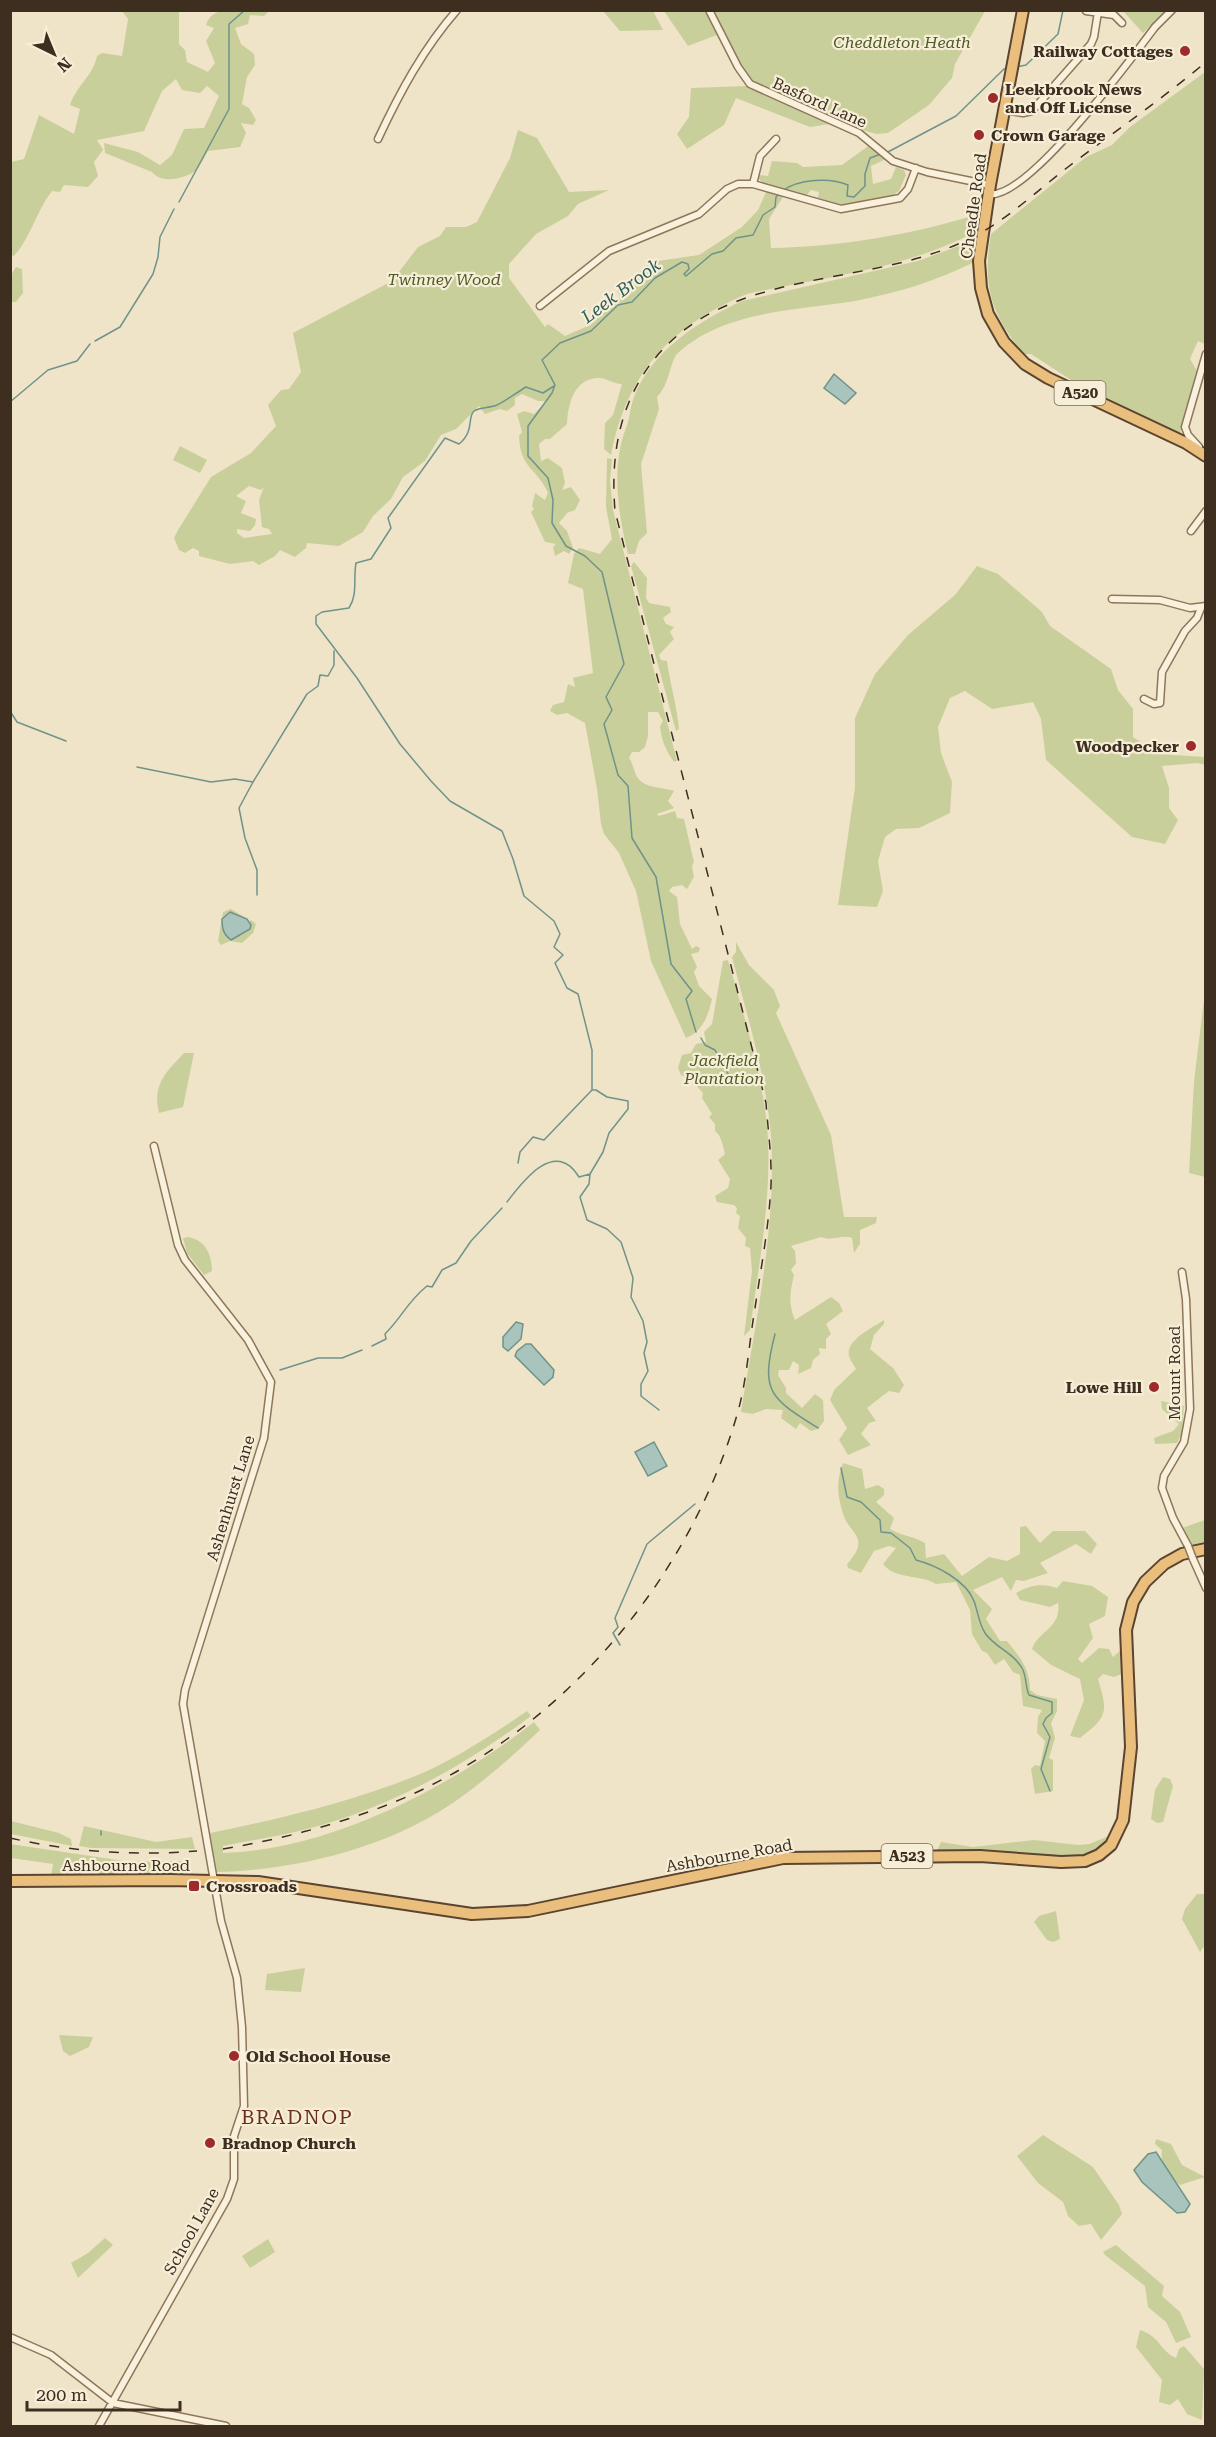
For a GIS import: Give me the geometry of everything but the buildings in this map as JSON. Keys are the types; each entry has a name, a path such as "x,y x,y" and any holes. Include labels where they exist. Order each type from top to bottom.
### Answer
{"highway":[{"name":"Cheadle Road","path":"1023,10 989,190 979,261 983,299 995,328 1025,364 1048,378 1151,426 1204,455"},
{"name":"Ashbourne Road","path":"10,1881 258,1882 472,1914 528,1911 783,1858 980,1856 1061,1862 1085,1861 1099,1855 1111,1845 1123,1820 1131,1747 1126,1630 1133,1602 1144,1582 1164,1564 1182,1554 1206,1549"}],"street":[{"path":"378,139 404,85 437,33 457,10"},
{"name":"Basford Lane","path":"710,10 738,67 750,84 859,133 888,158 989,190"},
{"path":"989,190 1000,194 1044,163 1155,27 1172,10"},
{"path":"1086,11 1114,15 1122,23"},
{"path":"1004,110 1023,113 1032,111 1091,44 1098,12"},
{"path":"753,184 760,156 776,139"},
{"path":"540,306 609,251 699,214 733,185 753,184 786,195 841,208 895,201 904,194 916,168"},
{"path":"1204,455 1188,435 1185,427 1206,354"},
{"path":"1190,531 1206,511"},
{"path":"1112,599 1160,600 1180,606 1203,607 1162,672 1160,703 1154,704 1144,699"},
{"name":"Ashenhurst Lane","path":"154,1146 178,1245 185,1260 248,1340 271,1382 264,1438 185,1690 186,1724 216,1882"},
{"name":"Mount Road","path":"1182,1272 1186,1299 1190,1409 1184,1442 1164,1476 1162,1488 1171,1513 1206,1588"},
{"path":"1197,1568 1206,1564"},
{"name":"School Lane","path":"99,2427 227,2199 234,2179 234,2136 244,2106 242,2027 237,1978 221,1921 216,1882"},
{"path":"10,2337 51,2355 112,2403 226,2427"}],"green space":[{"path":"224,10 269,11 264,16 250,15 248,24 235,28 241,44 254,54 255,65 247,77 242,104 249,108 256,120 253,125 241,123 246,133 240,147 208,151 196,170 178,178 161,178 152,172 105,153 104,143 138,152 160,165 172,155 184,129 204,128 219,96 207,86 200,93 182,90 176,79 162,91 144,131 97,140 103,150 94,162 98,176 88,187 64,185 60,192 52,191 20,249 14,256 11,255 11,162 24,159 39,115 74,134 80,109 70,105 92,69 97,56 102,53 122,56 128,19 122,11 179,11 179,44 185,50 187,62 208,72 215,63 206,41 214,28 206,25 210,18"},
{"path":"603,11 653,11 663,30 620,31"},
{"path":"664,11 705,11 717,35 688,46"},
{"name":"Cheddleton Heath","path":"712,11 985,11 955,64 952,78 929,105 888,133 877,134 854,128 752,81 738,63"},
{"path":"1123,11 1166,11 1143,33"},
{"path":"1205,72 1205,344 1198,341 1190,359 1197,371 1180,434 1071,380 1031,354 1024,354 1004,326 992,298 988,252 991,234 1086,157 1112,145 1130,127"},
{"path":"746,86 830,124 810,127 736,98 724,125 687,149 677,134 689,117 691,88"},
{"name":"Twinney Wood","path":"518,130 537,138 569,192 609,190 578,204 568,216 536,234 509,264 509,278 545,327 548,324 565,336 590,325 620,296 617,291 651,262 699,255 742,227 758,210 767,190 783,197 769,219 771,248 873,239 972,216 977,218 975,232 949,245 893,263 747,294 696,321 674,337 641,376 618,426 611,455 604,449 605,423 613,415 622,384 599,378 584,382 578,387 571,401 567,424 550,439 545,439 539,444 541,461 548,458 562,468 565,483 562,490 571,487 580,500 575,510 567,513 559,523 567,531 573,548 569,554 564,551 555,556 553,547 556,544 545,542 531,512 534,509 532,506 535,493 545,500 548,493 523,455 519,436 522,432 517,414 524,411 534,414 547,401 538,401 522,394 515,398 515,405 507,411 500,409 485,414 479,406 456,429 441,435 425,461 403,477 391,499 373,516 363,532 339,546 307,543 306,548 295,557 280,550 275,556 259,565 253,561 230,564 199,556 199,551 193,548 185,553 179,550 174,538 211,477 251,453 276,426 268,405 281,390 289,389 301,372 293,333 392,281 418,247 440,236 446,227 466,227 477,222 510,158","holes":["249,486 261,490 264,487 259,500 262,527 269,529 272,534 244,538 237,533 237,529 250,531 256,519 241,513 246,501 236,496"]},
{"path":"871,144 886,159 871,166 873,184 891,179 896,167 904,170 906,175 899,191 890,197 839,205 818,198 819,192 811,190 806,196 763,183 757,177 759,175 768,176 772,161 797,163 803,167 842,165"},
{"path":"975,240 972,263 943,276 870,298 739,320 717,328 678,353 665,386 657,397 659,409 641,464 647,533 639,541 635,554 628,554 619,506 617,474 621,443 634,397 642,380 665,351 694,328 742,301 918,261"},
{"path":"16,267 22,269 23,293 16,302 11,302 11,275"},
{"path":"180,446 207,460 200,473 173,460"},
{"path":"607,458 612,459 610,480 613,510 677,761 674,762 664,745 660,726 663,721 658,712 648,712 648,736 645,747 639,752 632,752 629,758 636,775 643,783 674,791 668,801 674,808 657,814 659,816 675,811 677,818 684,819 694,862 692,866 694,877 687,889 682,885 672,887 669,891 677,897 680,924 692,949 696,946 700,948 699,952 691,954 697,967 694,972 699,986 712,999 701,1027 686,1038 651,961 636,891 619,853 604,834 585,723 567,713 557,715 550,711 553,705 564,702 568,684 575,687 573,678 593,673 583,589 568,583 574,554 579,548 600,554 612,539 606,507"},
{"path":"634,562 647,578 646,598 649,603 670,607 671,612 663,618 666,624 674,627 670,632 674,639 659,655 661,660 667,661 678,720 679,729 676,731 631,566"},
{"path":"977,566 998,574 1042,612 1050,626 1111,669 1118,690 1133,709 1133,737 1158,754 1205,757 1205,765 1198,763 1162,766 1169,788 1169,808 1178,820 1165,844 1132,837 1046,760 1041,719 1033,702 992,709 965,691 950,698 938,727 941,753 952,782 950,813 919,828 896,829 885,837 878,861 883,891 877,907 838,905 855,787 855,718 875,674 908,635 955,595"},
{"path":"231,909 246,918 234,914 233,939 251,920 256,924 253,933 242,943 230,941 221,945 218,941 223,912"},
{"path":"736,942 749,965 774,990 780,1006 776,1013 831,1135 844,1217 877,1217 876,1223 860,1230 860,1244 854,1253 852,1238 848,1237 829,1239 821,1237 791,1246 795,1251 796,1263 791,1270 794,1275 790,1298 795,1320 831,1297 839,1303 843,1311 826,1324 831,1334 826,1339 826,1349 819,1348 820,1354 813,1360 811,1368 798,1374 799,1365 793,1361 789,1370 779,1370 778,1375 786,1388 786,1393 802,1408 815,1394 823,1400 824,1421 818,1429 811,1431 800,1423 796,1429 781,1418 783,1410 766,1409 753,1414 741,1412 764,1274 772,1169 769,1113 765,1091 732,957 736,952"},
{"name":"Jackfield Plantation","path":"728,960 751,1041 767,1125 767,1202 750,1330 744,1336 752,1271 750,1248 745,1246 746,1238 738,1228 740,1216 736,1213 737,1208 734,1205 717,1202 715,1196 728,1188 730,1179 718,1160 725,1154 721,1139 715,1131 715,1124 709,1117 712,1114 702,1098 703,1093 690,1079 681,1075 678,1068 682,1055 691,1053 696,1044 706,1042 704,1032 712,1024 723,961"},
{"path":"1205,992 1205,1177 1189,1173 1194,1081"},
{"path":"184,1053 194,1053 183,1107 159,1113 157,1094 159,1087 166,1073"},
{"path":"188,1237 199,1241 206,1249 211,1259 212,1271 204,1275 187,1253 183,1238"},
{"path":"884,1320 884,1324 874,1335 870,1349 893,1368 904,1385 899,1393 889,1391 867,1408 876,1421 869,1423 861,1434 871,1445 848,1455 839,1440 847,1428 830,1400 834,1390 856,1369 849,1356 851,1345 861,1335"},
{"path":"1161,1401 1184,1406 1182,1433 1177,1443 1155,1444 1154,1438 1173,1431 1179,1424 1162,1409"},
{"path":"843,1463 862,1469 865,1489 878,1485 884,1489 884,1495 876,1502 894,1518 890,1529 925,1543 926,1558 944,1554 962,1576 989,1557 1007,1561 1020,1554 1020,1527 1026,1526 1040,1543 1053,1531 1085,1531 1097,1544 1091,1554 1076,1544 1040,1563 1048,1573 1024,1581 1016,1580 1011,1591 1002,1577 973,1590 992,1609 986,1619 1000,1641 1007,1641 1016,1652 1028,1676 1030,1690 1037,1695 1057,1699 1057,1711 1051,1723 1055,1738 1049,1758 1053,1760 1053,1791 1035,1794 1031,1769 1035,1765 1040,1766 1045,1741 1037,1733 1038,1717 1042,1710 1023,1706 1020,1675 1013,1672 1004,1659 995,1665 987,1653 982,1651 972,1634 970,1610 956,1582 936,1584 901,1575 888,1569 883,1564 896,1548 889,1546 874,1551 861,1573 848,1568 847,1564 858,1548 858,1542 857,1536 846,1521 839,1500 838,1482"},
{"path":"1205,1520 1205,1545 1192,1546 1182,1528"},
{"path":"1063,1581 1092,1586 1108,1597 1105,1616 1089,1624 1093,1638 1078,1659 1082,1663 1099,1648 1109,1649 1113,1657 1122,1649 1124,1673 1114,1677 1103,1674 1098,1679 1103,1699 1103,1713 1096,1725 1080,1738 1070,1736 1084,1700 1080,1679 1051,1665 1032,1649 1053,1624 1058,1611 1058,1603 1050,1607 1020,1600 1016,1593 1036,1586 1057,1588"},
{"path":"527,1711 531,1716 505,1735 421,1786 361,1812 330,1822 290,1833 223,1846 223,1853 264,1849 305,1840 388,1811 465,1769 534,1722 540,1730 491,1774 460,1798 405,1830 344,1853 312,1861 217,1872 210,1833 313,1810 413,1777 457,1755"},
{"path":"1163,1777 1170,1779 1173,1786 1163,1822 1157,1823 1151,1819 1155,1790"},
{"path":"11,1821 59,1833 71,1839 72,1846 11,1834"},
{"path":"84,1826 156,1842 192,1837 195,1849 79,1846"},
{"path":"1114,1834 1106,1845 1083,1858 936,1853 941,1842 973,1847 1034,1840 1078,1845 1089,1844"},
{"path":"10,1844 131,1862 188,1861 190,1875 51,1876 53,1864 11,1858"},
{"path":"1197,1894 1204,1894 1205,1898 1205,1945 1200,1952 1182,1919 1185,1909"},
{"path":"1056,1911 1060,1939 1053,1942 1047,1940 1034,1922 1039,1916"},
{"path":"305,1968 301,1992 265,1990 267,1974"},
{"path":"59,2035 93,2037 89,2047 70,2056 63,2051"},
{"path":"1043,2135 1093,2167 1119,2205 1122,2214 1101,2240 1091,2224 1079,2226 1068,2216 1063,2202 1038,2183 1017,2156"},
{"path":"1156,2139 1171,2144 1182,2165 1205,2177 1180,2185 1166,2169 1162,2160 1162,2150 1155,2144"},
{"path":"105,2238 113,2245 78,2278 71,2263 88,2253"},
{"path":"268,2239 275,2252 250,2268 242,2256"},
{"path":"1116,2245 1164,2286 1162,2296 1180,2312 1191,2337 1176,2343 1166,2322 1148,2307 1145,2286 1103,2252"},
{"path":"1140,2330 1152,2336 1166,2352 1176,2358 1179,2349 1184,2346 1204,2369 1202,2420 1187,2414 1178,2399 1170,2405 1159,2402 1162,2380 1136,2347"}],"water":[{"path":"834,374 856,393 845,404 824,388"},
{"path":"230,912 247,919 251,925 250,929 231,940 225,933 222,922 222,919"},
{"path":"516,1322 523,1324 521,1339 508,1351 503,1347 503,1337"},
{"path":"526,1344 531,1344 554,1370 553,1377 544,1385 515,1356 517,1351"},
{"path":"654,1442 667,1466 648,1476 635,1452"},
{"path":"1156,2152 1190,2204 1185,2212 1177,2213 1142,2182 1134,2170 1148,2154"}],"waterway":[{"path":"179,202 229,109 229,24 245,10"},
{"name":"Leek Brook","path":"1016,67 1026,65 1058,34 1063,10"},
{"name":"Leek Brook","path":"886,153 956,116 1004,69 1008,68"},
{"name":"Leek Brook","path":"782,191 797,184 823,180 848,185 847,196 854,197 865,186 865,174 870,158 881,154"},
{"name":"Leek Brook","path":"696,1032 686,999 692,991 671,964 656,877 632,838 628,786 618,775 604,724 612,710 606,697 624,664 602,572 585,556 566,546 552,523 553,500 548,478 528,456 528,426 552,393 555,385 542,360 560,343 591,331 618,305 632,302 655,278 682,262 688,264 689,269 684,274 686,276 712,254 723,251 736,238 753,235 763,215 775,207 776,197 779,194"},
{"path":"95,341 120,327 153,274 160,237 174,209"},
{"path":"10,402 48,370 77,361 90,344"},
{"path":"554,386 543,393 526,387 497,405 476,410 472,414 467,434 459,444 445,438 388,518 391,528 371,559 356,563 354,592 349,608 322,612 316,616 316,624 357,678 400,744 431,781 450,801 502,831 524,896 554,921 560,934 554,947 563,955 555,963 567,988 578,994 592,1050 592,1090 607,1097 628,1101 628,1109 609,1133 603,1152 590,1174 589,1184 580,1197 587,1220 607,1229 621,1242 633,1278 631,1297 643,1321 647,1342 644,1353 648,1371 641,1384 641,1396 659,1410"},
{"path":"137,767 211,782 235,779 253,782 307,694 318,686 320,675 328,676 334,665 334,651"},
{"path":"10,711 17,722 66,741"},
{"path":"253,782 239,808 245,838 257,870 257,895"},
{"name":"Leek Brook","path":"701,1038 705,1045 715,1050 732,1081"},
{"path":"518,1163 520,1152 533,1137 544,1140 592,1090"},
{"path":"507,1202 530,1175 550,1162 560,1162 570,1166 579,1177 590,1174"},
{"path":"372,1346 386,1339 385,1334 415,1298 427,1286 432,1287 442,1270 456,1263 471,1241 502,1208"},
{"name":"Leek Brook","path":"775,1334 769,1369 769,1381 773,1392 789,1409 818,1428"},
{"path":"280,1370 318,1358 342,1358 362,1350"},
{"name":"Leek Brook","path":"841,1468 847,1497 861,1502 880,1520 881,1532 891,1533 910,1548 916,1560 949,1574 964,1586 974,1601 985,1633 1022,1668 1029,1695 1052,1702 1052,1713 1043,1724 1050,1737 1041,1769 1050,1791"},
{"path":"620,1645 613,1633 618,1627 615,1618 647,1544 695,1504"},
{"path":"74,1870 96,1871 96,1869"},
{"path":"97,1871 120,1871"}],"railway":[{"path":"223,1849 309,1831 392,1803 452,1774 508,1738 560,1696 608,1648 649,1595 685,1538 715,1478 737,1415 746,1375 770,1200 771,1165 766,1103 615,511 615,458 622,423 634,391 643,375 674,339 710,314 751,296 795,284 887,266 931,254 986,230 1206,62"},
{"path":"10,1838 57,1847 103,1852 197,1851"}],"place":[{"name":"Railway Cottages","path":"1185,51"},
{"name":"Leekbrook News and Off License","path":"993,98"},
{"name":"Crown Garage","path":"979,135"},
{"name":"Woodpecker","path":"1191,746"},
{"name":"Lowe Hill","path":"1154,1387"},
{"name":"Crossroads","path":"194,1886"},
{"name":"Old School House","path":"234,2056"},
{"name":"Bradnop Church","path":"210,2143"}],"district":[{"name":"BRADNOP","path":"297,2117"}]}
